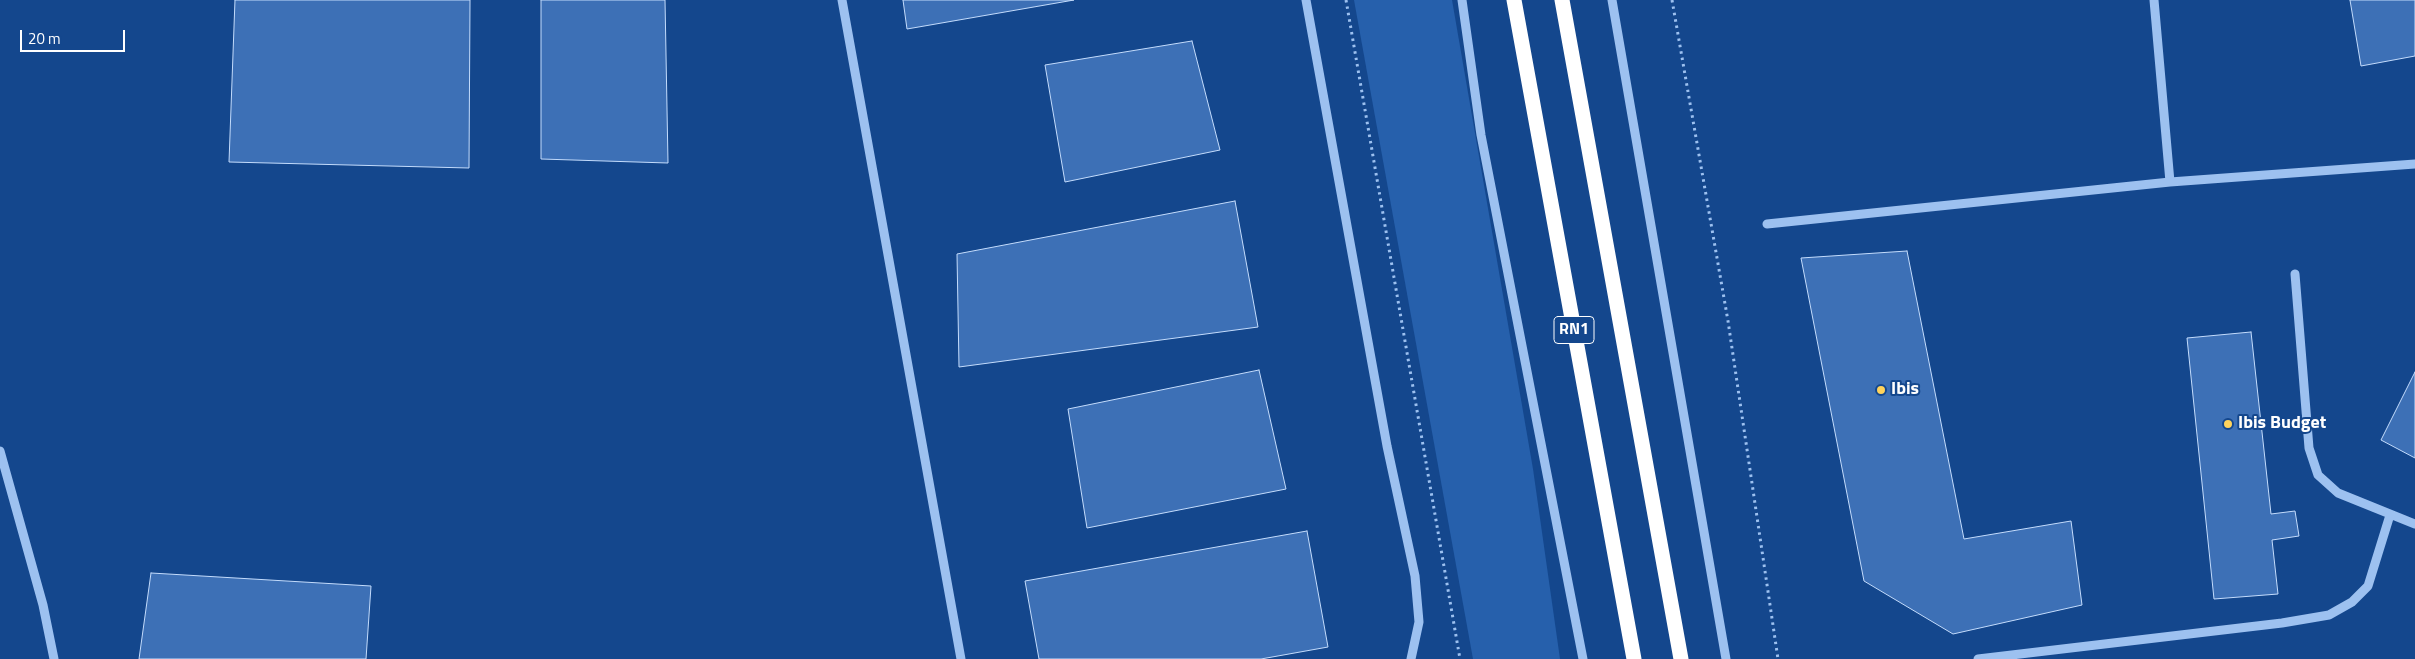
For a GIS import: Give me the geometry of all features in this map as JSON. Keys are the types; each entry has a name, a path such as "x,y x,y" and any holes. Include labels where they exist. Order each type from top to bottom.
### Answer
{"highway":[{"name":"RN1","path":"1514,0 1634,659"},
{"name":"RN1","path":"1562,0 1681,659"}],"street":[{"path":"842,0 961,659"},
{"path":"1306,0 1387,446 1415,576 1419,622 1411,659"},
{"path":"1462,0 1481,135 1583,659"},
{"path":"1612,0 1726,659"},
{"path":"2154,0 2170,182"},
{"path":"1767,224 2170,182 2415,164"},
{"path":"2295,274 2310,448 2318,475 2338,493 2415,524"},
{"path":"0,451 42,605 54,659"},
{"path":"1978,659 2282,623 2329,615 2352,602 2368,586 2390,515"}],"path":[{"path":"1346,0 1460,659"},
{"path":"1672,0 1728,321 1778,659"}],"shaded area":[{"path":"1354,0 1452,0 1533,469 1560,659 1473,659"}],"building":[{"path":"235,0 470,0 469,168 229,162"},
{"path":"541,0 665,0 668,163 541,159"},
{"path":"903,0 1074,0 907,29"},
{"path":"2350,0 2415,0 2415,56 2361,66"},
{"path":"1192,41 1220,150 1065,182 1045,65"},
{"path":"1235,201 1258,327 959,367 957,254"},
{"name":"Ibis","path":"1907,251 1964,539 2071,521 2082,605 1953,634 1864,581 1801,258"},
{"name":"Ibis Budget","path":"2251,332 2271,514 2295,511 2299,536 2272,540 2278,594 2214,599 2187,338"},
{"path":"1259,370 1286,489 1087,528 1068,409"},
{"path":"2415,372 2415,458 2381,440"},
{"path":"1307,531 1328,647 1261,659 1039,659 1025,581"},
{"path":"151,573 371,586 366,659 139,659"}],"place":[{"name":"Ibis","path":"1881,390"},
{"name":"Ibis Budget","path":"2228,424"}]}
